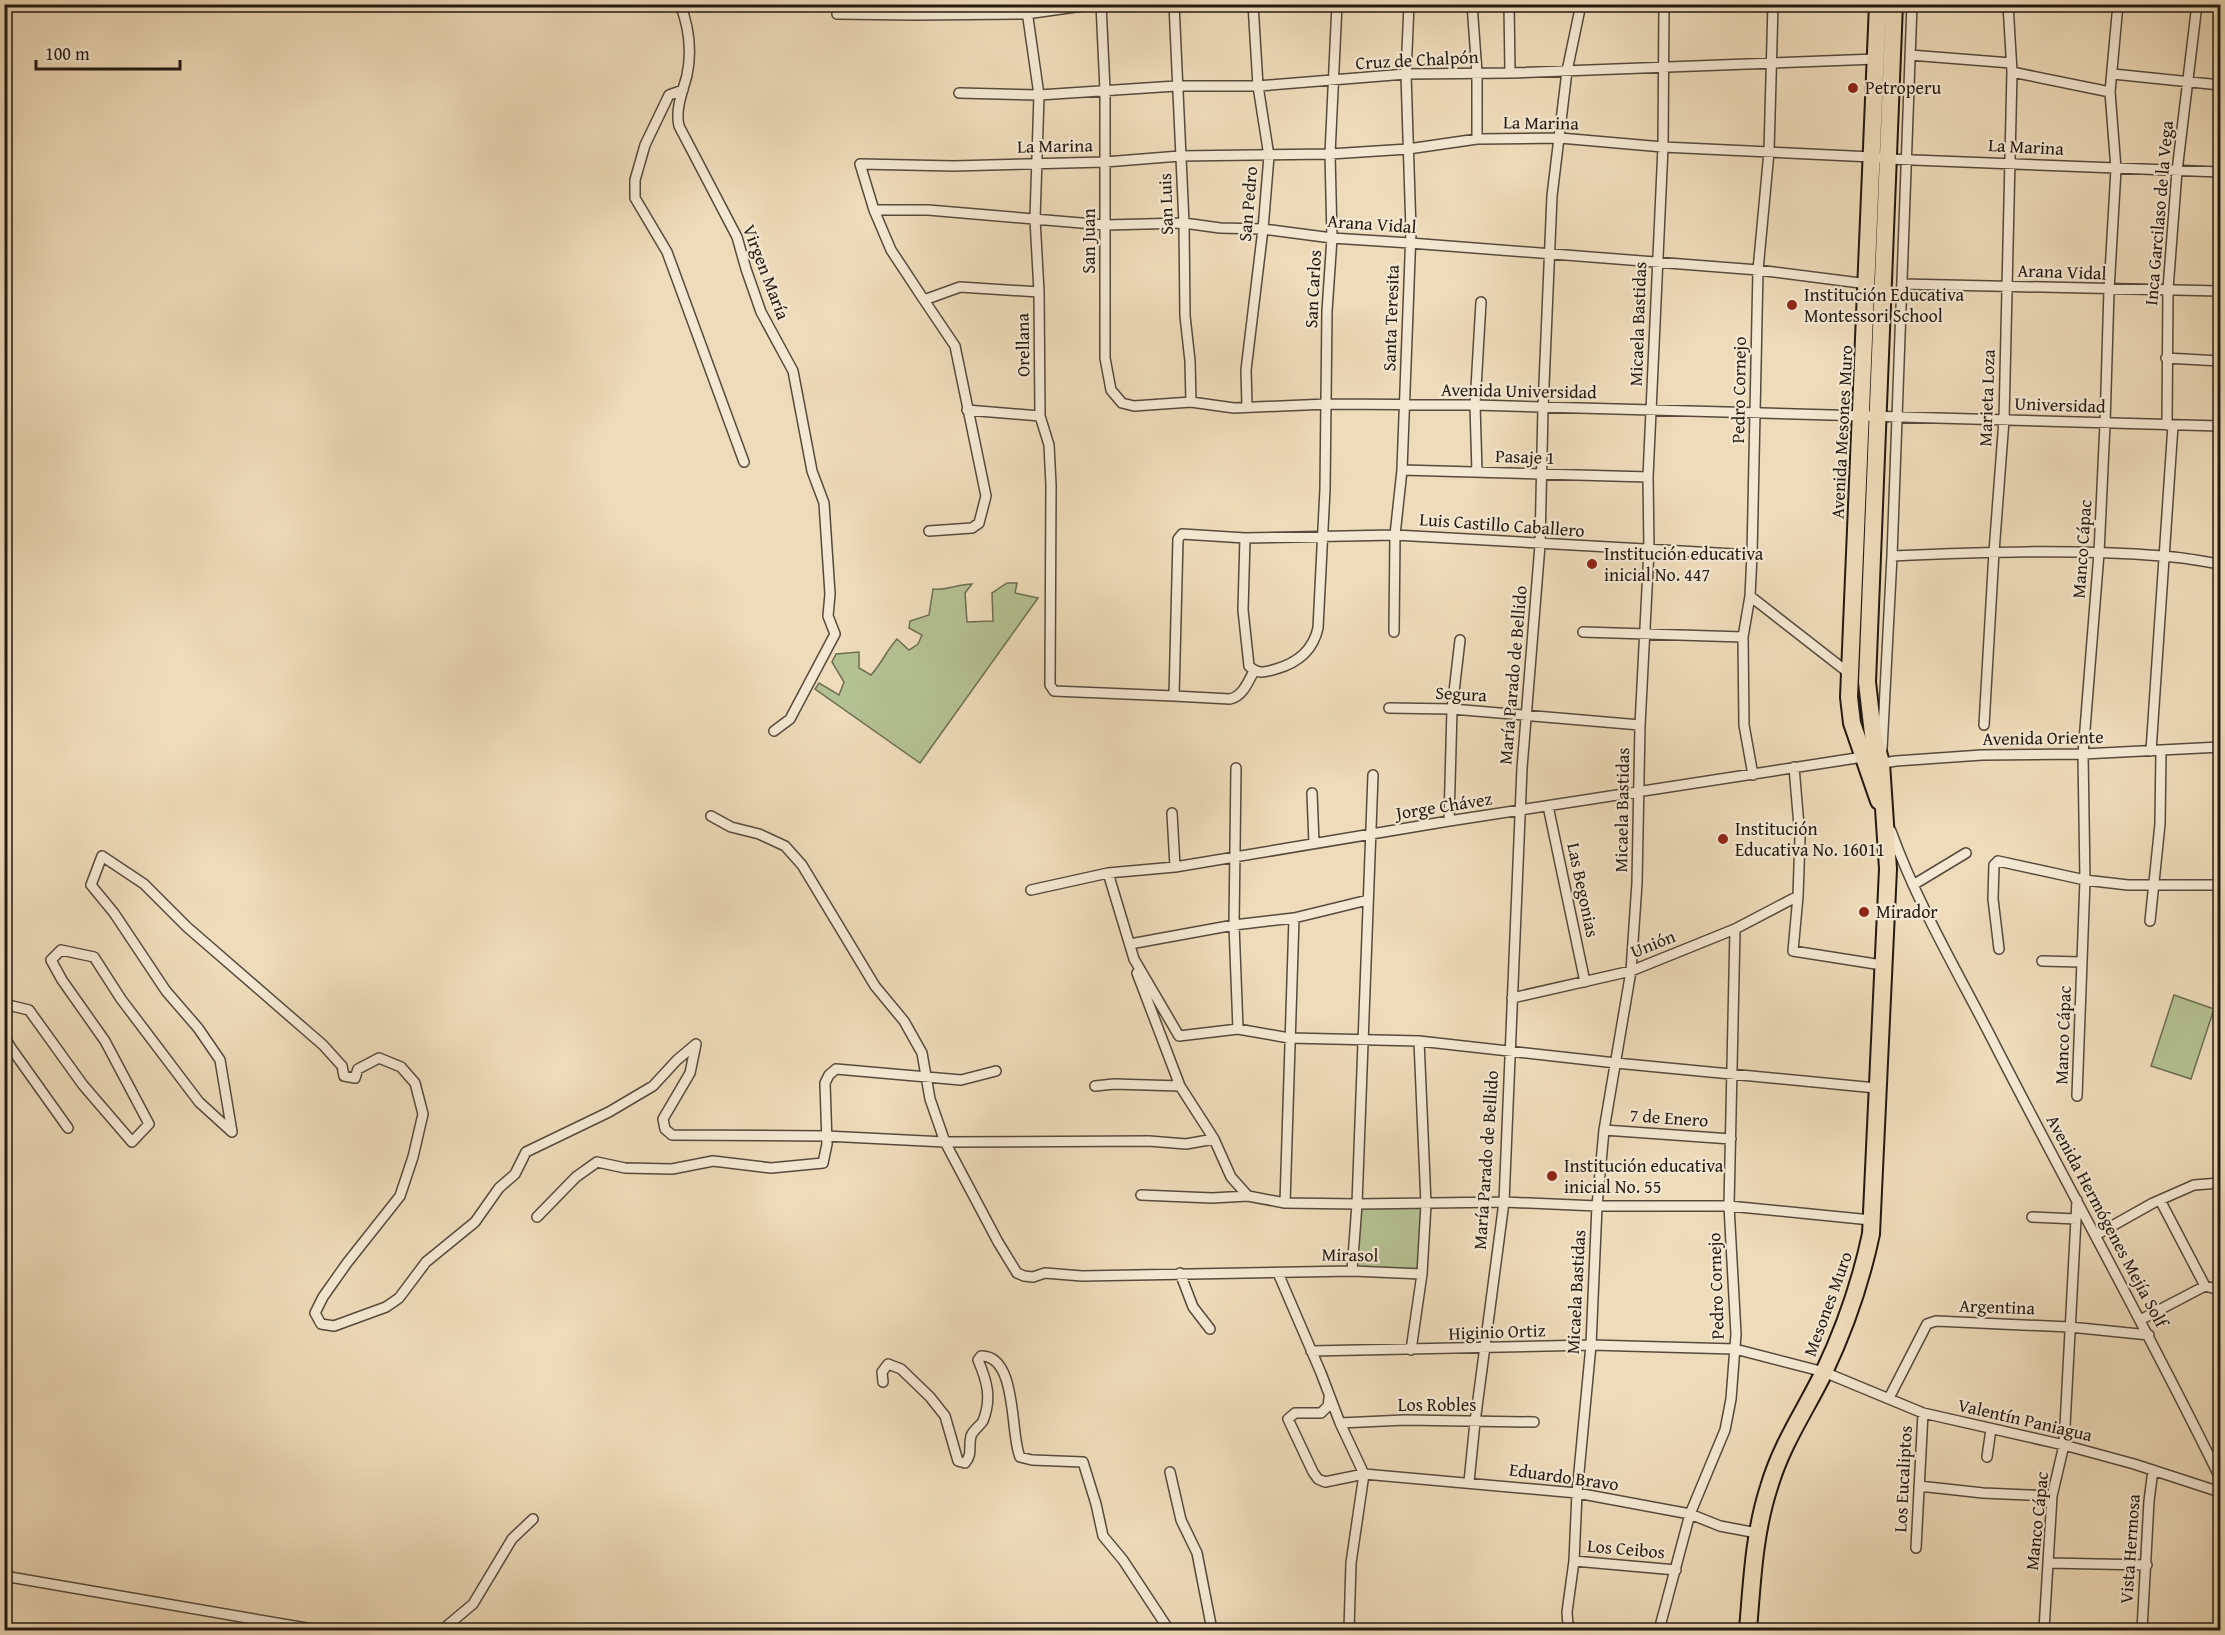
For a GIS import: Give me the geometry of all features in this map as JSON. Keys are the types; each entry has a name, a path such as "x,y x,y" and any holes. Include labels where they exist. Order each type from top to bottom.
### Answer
{"highway":[{"name":"Avenida Mesones Muro","path":"1870,763 1852,723 1850,674 1870,415 1868,284 1880,158 1876,59 1878,4"},
{"path":"1870,763 1873,734 1866,682 1870,415 1880,158 1894,4"},
{"name":"Mesones Muro","path":"1748,1630 1757,1533 1769,1486 1792,1428 1824,1372 1860,1278 1871,1234 1888,869 1886,818 1870,763"}],"street":[{"name":"Virgen María","path":"681,4 690,44 688,72 677,114 679,126 737,237 761,312 793,371 812,471 824,503 830,594 828,616 835,634 790,719 774,731"},
{"path":"913,4 914,15"},
{"path":"837,15 948,14 1099,4"},
{"name":"San Juan","path":"1099,4 1105,90 1105,358 1111,390 1122,403 1134,406 1191,402 1234,408 1247,406"},
{"name":"San Luis","path":"1174,4 1184,223 1185,316 1190,361 1191,402"},
{"name":"San Pedro","path":"1247,406 1246,370 1269,156 1258,86 1253,4"},
{"name":"San Carlos","path":"1254,671 1262,673 1291,665 1307,652 1316,640 1324,525 1327,311 1332,238 1330,154 1337,4"},
{"name":"Santa Teresita","path":"1394,632 1395,535 1402,470 1411,202 1406,74 1408,4"},
{"path":"1472,4 1477,73 1477,139"},
{"path":"1509,4 1510,73"},
{"name":"María Parado de Bellido","path":"1469,1482 1503,1202 1522,768 1540,545 1552,196 1567,71 1581,4"},
{"name":"Micaela Bastidas","path":"1575,1630 1568,1625 1567,1612 1574,1561 1577,1492 1591,1345 1597,1206 1604,1130 1631,971 1637,883 1640,725 1649,550 1648,477 1663,147 1664,4"},
{"name":"Pedro Cornejo","path":"1753,775 1744,725 1743,637 1750,596 1752,555 1758,270 1769,152 1773,4"},
{"path":"1870,763 1892,556 1912,4"},
{"name":"Marieta Loza","path":"1984,725 2004,420 2011,67 2008,4"},
{"name":"Manco Cápac","path":"2077,1096 2085,880 2083,754 2099,553 2116,169 2110,92 2118,4"},
{"name":"Inca Garcilaso de la Vega","path":"2151,751 2170,425 2166,358 2168,289 2177,171 2197,4"},
{"name":"Orellana","path":"1026,9 1039,95 1035,219 1039,292 1040,416 1049,445 1051,485 1050,685 1054,691 1174,696"},
{"path":"1910,55 2011,67 2110,92"},
{"name":"Cruz de Chalpón","path":"959,93 1039,95 1176,86 1258,86 1406,74 1510,73 1876,59"},
{"path":"2113,74 2220,85"},
{"path":"683,90 669,95 645,145 635,180 635,198 667,252 744,462"},
{"name":"La Marina","path":"874,210 860,164 954,166 1105,162 1180,156 1330,154 1408,149 1477,139 1560,138 1663,147 1905,160 2010,162 2116,169 2220,172"},
{"path":"874,210 891,250 955,346 986,496 979,523 972,528 929,531"},
{"name":"Arana Vidal","path":"874,210 928,210 1105,225 1184,223 1220,228 1263,228 1332,238 1758,270 1868,284"},
{"name":"Arana Vidal","path":"1902,284 2220,291"},
{"path":"924,300 960,287 1039,292"},
{"path":"1477,472 1475,405 1481,302"},
{"path":"2166,358 2220,361"},
{"name":"Avenida Universidad","path":"1247,406 1475,405 1870,415"},
{"path":"967,410 1040,416"},
{"name":"Universidad","path":"1870,415 2220,426"},
{"name":"Pasaje 1","path":"1402,470 1648,477"},
{"name":"Luis Castillo Caballero","path":"1174,696 1178,539 1182,534 1245,538 1395,535 1540,545 1752,555"},
{"path":"1174,696 1236,698 1243,692 1254,671 1249,666 1243,610 1245,538"},
{"path":"1892,556 1994,552 2099,553 2163,556 2220,564"},
{"path":"1750,596 1850,674"},
{"path":"1583,632 1743,637"},
{"path":"1449,821 1452,709 1460,640"},
{"name":"Segura","path":"1389,708 1452,709 1640,725"},
{"name":"Avenida Oriente","path":"1870,763 1982,755 2161,752 2220,747"},
{"path":"2150,921 2160,824 2161,752"},
{"name":"Jorge Chávez","path":"1031,890 1108,873 1175,867 1794,767 1870,763"},
{"path":"1794,767 1800,838 1793,951 1882,965"},
{"path":"1236,768 1234,925 1238,1029"},
{"path":"1352,1271 1357,1204 1373,775"},
{"path":"1312,793 1314,843"},
{"name":"Las Begonias","path":"1548,806 1586,982"},
{"path":"1172,813 1175,867"},
{"path":"711,816 731,827 759,834 785,846 802,865 875,986 904,1021 922,1053 930,1100 945,1142"},
{"name":"Avenida Hermógenes Mejía Solf","path":"1886,818 1913,885 2029,1111 2149,1335 2220,1478"},
{"path":"1913,885 1966,853"},
{"path":"4,1004 29,1010 83,1085 132,1142 149,1124 105,1041 62,980 51,960 61,950 94,957 121,999 199,1102 232,1132 220,1060 198,1028 166,991 114,914 91,885 102,856 144,884 187,927 323,1045 342,1066 344,1076 355,1078 358,1069 379,1058 401,1066 415,1083 423,1114 413,1157 400,1196 347,1263 315,1313 321,1324 334,1326 386,1306 399,1298 426,1262 475,1222 499,1188 515,1174 526,1152 609,1112 653,1086 677,1060 696,1044 690,1073 663,1119 668,1133 683,1137 826,1136 945,1142 1149,1141 1186,1144 1214,1138"},
{"path":"1998,949 1993,898 1994,865 1998,861 2085,880 2128,885 2220,885"},
{"path":"1108,873 1139,978 1180,1086 1214,1138 1232,1178 1248,1196"},
{"name":"Unión","path":"1512,998 1631,971 1735,929 1798,896"},
{"path":"1130,944 1234,925 1294,918 1368,900"},
{"path":"1285,1203 1294,918"},
{"name":"Pedro Cornejo","path":"1659,1630 1690,1514 1725,1430 1731,1400 1735,1349 1730,1206 1735,929"},
{"path":"1134,959 1179,1036 1238,1029 1289,1038 1419,1041 1616,1064 1876,1088"},
{"path":"2042,962 2081,962"},
{"path":"4,1036 10,1048 68,1128"},
{"path":"1411,1350 1422,1274 1426,1204 1419,1041"},
{"path":"537,1217 576,1177 597,1162 625,1168 672,1169 713,1161 771,1168 823,1163 827,1144 825,1083 836,1069 961,1080 996,1071"},
{"path":"1095,1086 1114,1084 1180,1086"},
{"name":"7 de Enero","path":"1604,1130 1731,1139"},
{"name":"Mirasol","path":"945,1142 998,1242 1017,1273 1024,1276 1033,1277 1045,1273 1082,1276 1352,1271 1422,1274"},
{"path":"2096,1235 2160,1200 2194,1185 2220,1184"},
{"path":"1141,1195 1212,1198 1248,1196 1285,1203 1503,1202 1597,1206 1730,1206 1871,1220"},
{"name":"Manco Cápac","path":"2044,1630 2052,1496 2064,1444 2077,1199"},
{"path":"2160,1200 2205,1286"},
{"path":"2032,1217 2076,1219"},
{"path":"1179,1273 1193,1307 1210,1329"},
{"path":"1278,1273 1340,1424 1364,1474 1351,1563 1349,1630"},
{"path":"2140,1320 2205,1286 2220,1290"},
{"name":"Argentina","path":"1889,1398 1928,1324 1936,1321 2070,1327 2149,1335"},
{"name":"Higinio Ortiz","path":"1311,1352 1591,1345 1735,1349 1824,1372"},
{"path":"883,1382 882,1372 888,1364 901,1369 930,1397 945,1416 958,1461 965,1463 970,1457 971,1435 982,1422 989,1388 978,1360 981,1356 987,1356 996,1362 1012,1398 1016,1448 1020,1457 1032,1460 1083,1462 1096,1504 1102,1536 1123,1560 1169,1630"},
{"name":"Valentín Paniagua","path":"1824,1372 1923,1413 1991,1430 2064,1444 2220,1492"},
{"name":"Eduardo Bravo","path":"1329,1398 1325,1410 1321,1413 1296,1413 1288,1419 1318,1479 1325,1482 1364,1474 1577,1492 1690,1514 1720,1526 1757,1533"},
{"name":"Los Eucaliptos","path":"1916,1548 1923,1413"},
{"name":"Los Robles","path":"1340,1424 1405,1420 1534,1422"},
{"path":"1987,1457 1991,1430"},
{"name":"Vista Hermosa","path":"2142,1630 2149,1501 2153,1470"},
{"path":"1170,1473 1181,1520 1197,1554 1212,1630"},
{"path":"1919,1486 1983,1493 2052,1496"},
{"path":"442,1630 473,1604 512,1539 533,1519"},
{"name":"Los Ceibos","path":"1574,1561 1676,1570"},
{"path":"2048,1563 2147,1565"},
{"path":"4,1576 318,1630"}],"green space":[{"path":"1007,583 1017,583 1015,593 1038,598 920,763 815,689 819,683 839,695 844,682 832,662 836,654 859,652 859,668 871,675 897,639 909,650 918,644 922,635 909,628 910,621 929,615 933,589 972,584 965,593 967,622 993,621 992,593"},
{"path":"2174,995 2214,1009 2191,1079 2151,1066"},
{"path":"1357,1204 1426,1204 1422,1274 1352,1271"}],"place":[{"name":"Petroperu","path":"1853,88"},
{"name":"Institución Educativa Montessori School","path":"1792,305"},
{"name":"Institución educativa inicial No. 447","path":"1592,564"},
{"name":"Institución Educativa No. 16011","path":"1723,839"},
{"name":"Mirador","path":"1864,912"},
{"name":"Institución educativa inicial No. 55","path":"1552,1176"}]}
